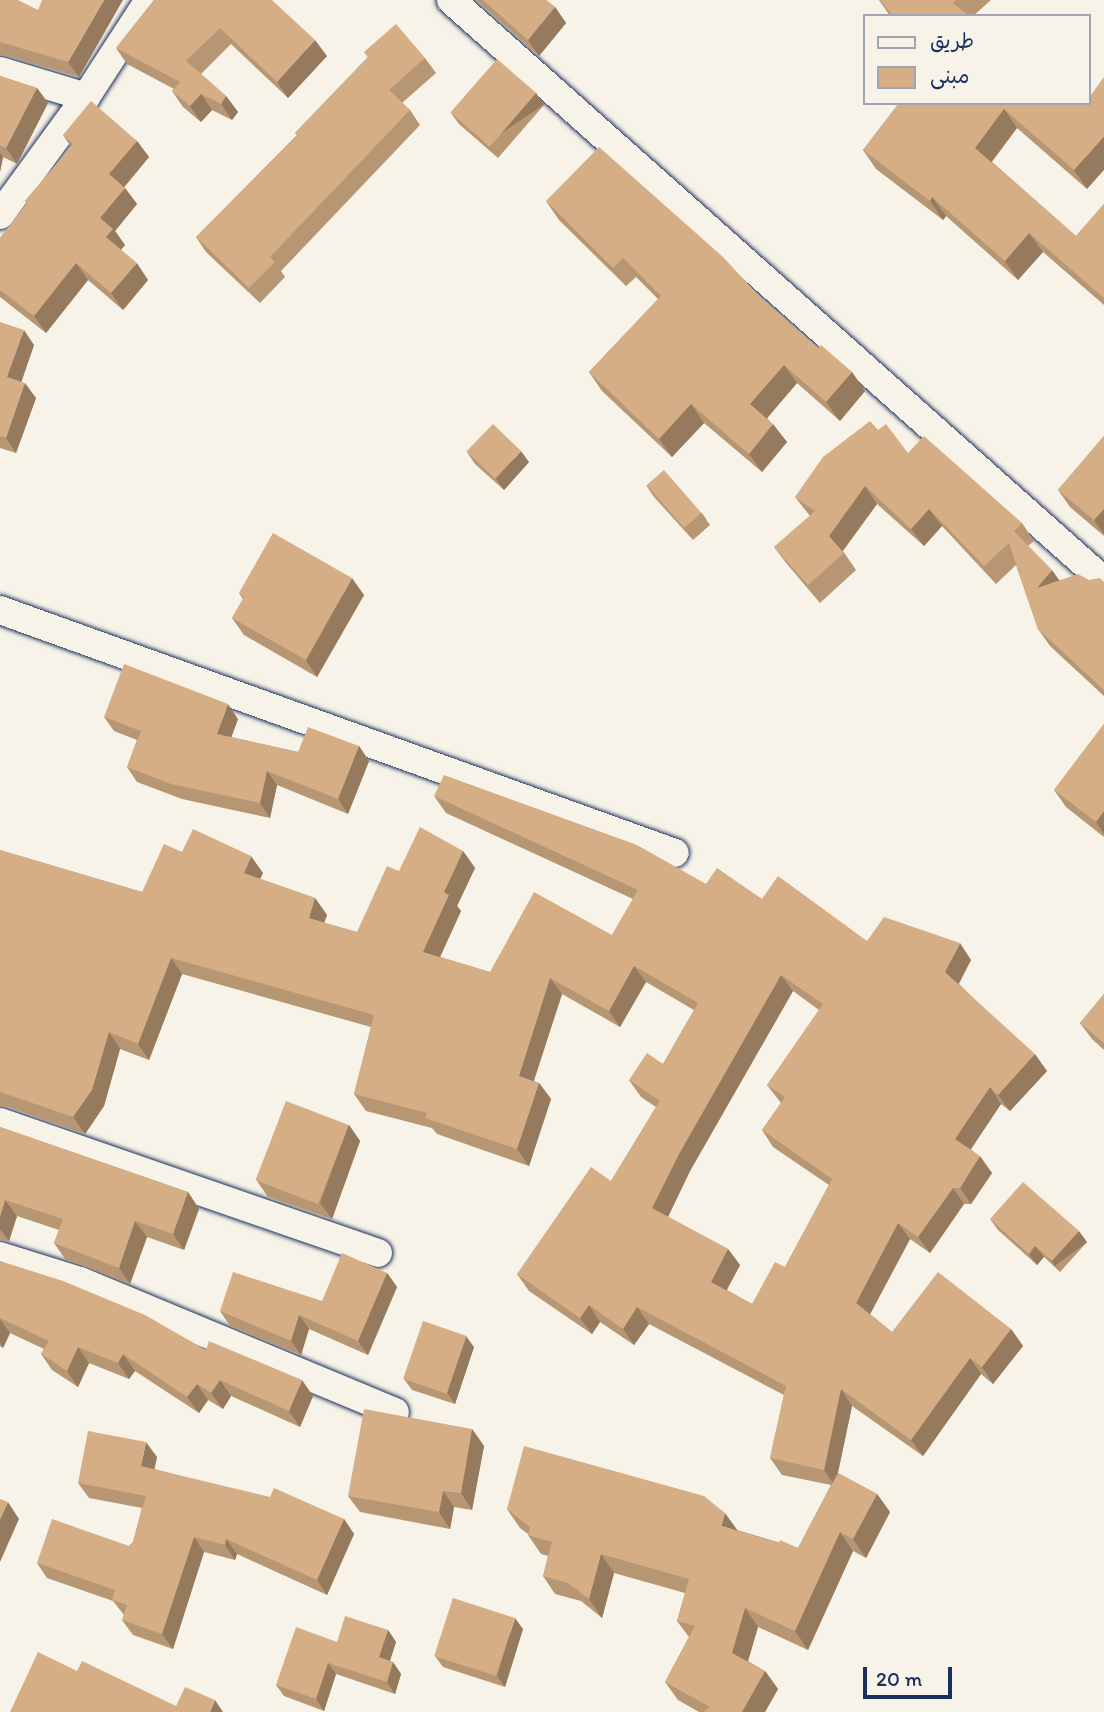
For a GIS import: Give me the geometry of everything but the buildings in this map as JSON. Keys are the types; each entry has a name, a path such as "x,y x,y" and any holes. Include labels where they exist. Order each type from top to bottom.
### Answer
{"street":[{"path":"0,215 86,97 149,0"},
{"path":"451,0 1104,581"},
{"path":"0,71 86,97"},
{"path":"0,610 675,853"},
{"path":"0,1122 378,1252"},
{"path":"0,1256 80,1281 396,1412"}]}
